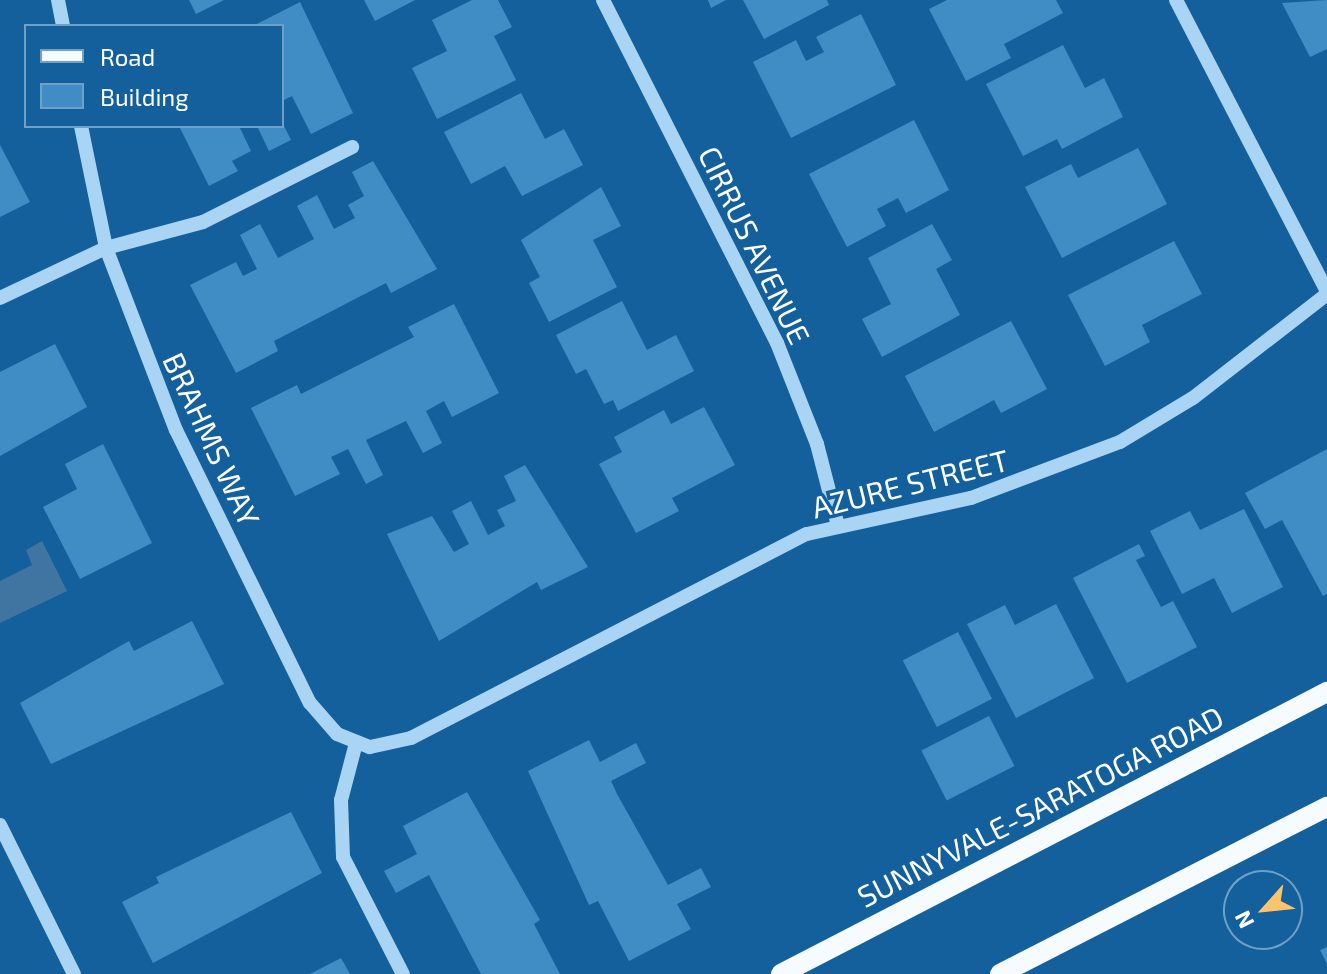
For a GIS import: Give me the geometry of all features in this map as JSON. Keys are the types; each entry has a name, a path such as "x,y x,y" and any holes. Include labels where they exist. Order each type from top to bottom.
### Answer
{"main road":[{"name":"SUNNYVALE-SARATOGA ROAD","path":"781,974 1327,692"},
{"path":"1000,974 1327,807"}],"street":[{"path":"58,0 63,24"},
{"name":"CIRRUS AVENUE","path":"603,0 777,343 817,444 837,522"},
{"path":"1176,0 1327,292"},
{"name":"BRAHMS WAY","path":"81,128 106,248 176,430 310,703 356,743"},
{"path":"0,298 106,248 203,222 352,147"},
{"name":"AZURE STREET","path":"356,743 387,748 411,738 837,522 971,498 1120,442 1193,398 1327,292"},
{"path":"356,743 341,800 343,857 403,974"},
{"path":"0,825 74,974"}],"water":[{"path":"42,541 67,591 0,623 0,581 32,565 26,550"}],"building":[{"path":"189,0 224,0 196,14"},
{"path":"364,0 415,0 375,21"},
{"path":"472,0 498,0 512,27 494,36 516,80 437,119 412,68 447,51 432,20"},
{"path":"708,0 726,0 711,8"},
{"path":"743,0 827,0 829,5 764,39"},
{"path":"947,0 1056,0 1063,13 1004,44 1011,58 966,81 929,9"},
{"path":"1327,0 1327,49 1310,57 1282,3"},
{"path":"300,2 353,113 311,134 292,96 284,100 284,24 257,24"},
{"path":"861,14 896,85 791,138 753,62 796,40 806,61 824,52 816,37"},
{"path":"1063,45 1085,88 1104,78 1123,117 1062,149 1057,139 1023,156 986,84"},
{"path":"521,93 545,139 564,129 583,165 522,196 505,166 471,184 444,132"},
{"path":"914,120 949,190 906,213 898,198 877,209 886,226 847,247 809,174"},
{"path":"284,126 291,140 269,151 258,128"},
{"path":"180,128 240,128 251,151 232,161 238,171 209,186"},
{"path":"0,145 30,202 0,217"},
{"path":"1138,148 1167,204 1062,258 1025,187 1071,164 1078,178"},
{"path":"373,161 437,269 391,293 386,283 274,341 278,351 236,373 190,285 236,262 243,276 257,269 240,235 260,224 278,258 314,239 297,206 317,195 334,229 355,218 348,205 364,196 352,172"},
{"path":"601,187 621,226 593,240 617,287 549,322 529,283 540,277 521,240"},
{"path":"932,224 952,260 936,269 960,315 882,357 862,319 891,304 868,258"},
{"path":"1174,241 1202,294 1142,325 1150,342 1105,366 1068,295"},
{"path":"622,301 647,350 676,335 694,371 618,411 613,400 604,404 586,369 576,374 556,335"},
{"path":"454,304 499,393 452,417 444,401 426,411 442,443 423,453 406,421 366,440 383,475 366,484 348,449 331,457 340,474 295,496 251,408 297,385 301,394 414,337 408,327"},
{"path":"1011,321 1047,389 1001,413 994,400 934,432 905,376"},
{"path":"55,344 87,407 0,456 0,372"},
{"path":"704,407 735,465 672,498 679,511 636,533 599,464 622,452 614,437 664,410 671,424"},
{"path":"103,444 152,543 80,579 43,507 77,489 65,464"},
{"path":"1327,449 1327,594 1323,596 1282,520 1265,529 1245,493"},
{"path":"525,465 588,567 541,590 537,582 439,641 387,534 432,516 454,552 469,544 452,511 471,501 488,535 505,526 497,510 516,501 504,476"},
{"path":"1244,509 1283,587 1232,613 1214,578 1182,594 1150,531 1190,511 1200,530"},
{"path":"1139,544 1145,556 1136,560 1161,607 1173,601 1197,647 1127,683 1073,578"},
{"path":"1056,604 1094,678 1016,718 967,624 1005,605 1015,625"},
{"path":"192,621 224,684 51,764 20,703 129,641 134,651"},
{"path":"958,632 992,699 937,727 903,660"},
{"path":"989,716 1014,766 947,800 921,751"},
{"path":"589,740 600,762 636,743 646,763 611,781 617,794 668,885 701,868 711,887 677,904 691,929 629,961 598,901 589,905 528,771"},
{"path":"467,792 540,920 534,924 560,974 481,974 429,875 396,893 384,871 417,854 403,826"},
{"path":"291,812 322,873 153,963 122,902 159,883 156,877"},
{"path":"1327,947 1327,964 1320,950"},
{"path":"341,958 350,974 310,974"}]}
